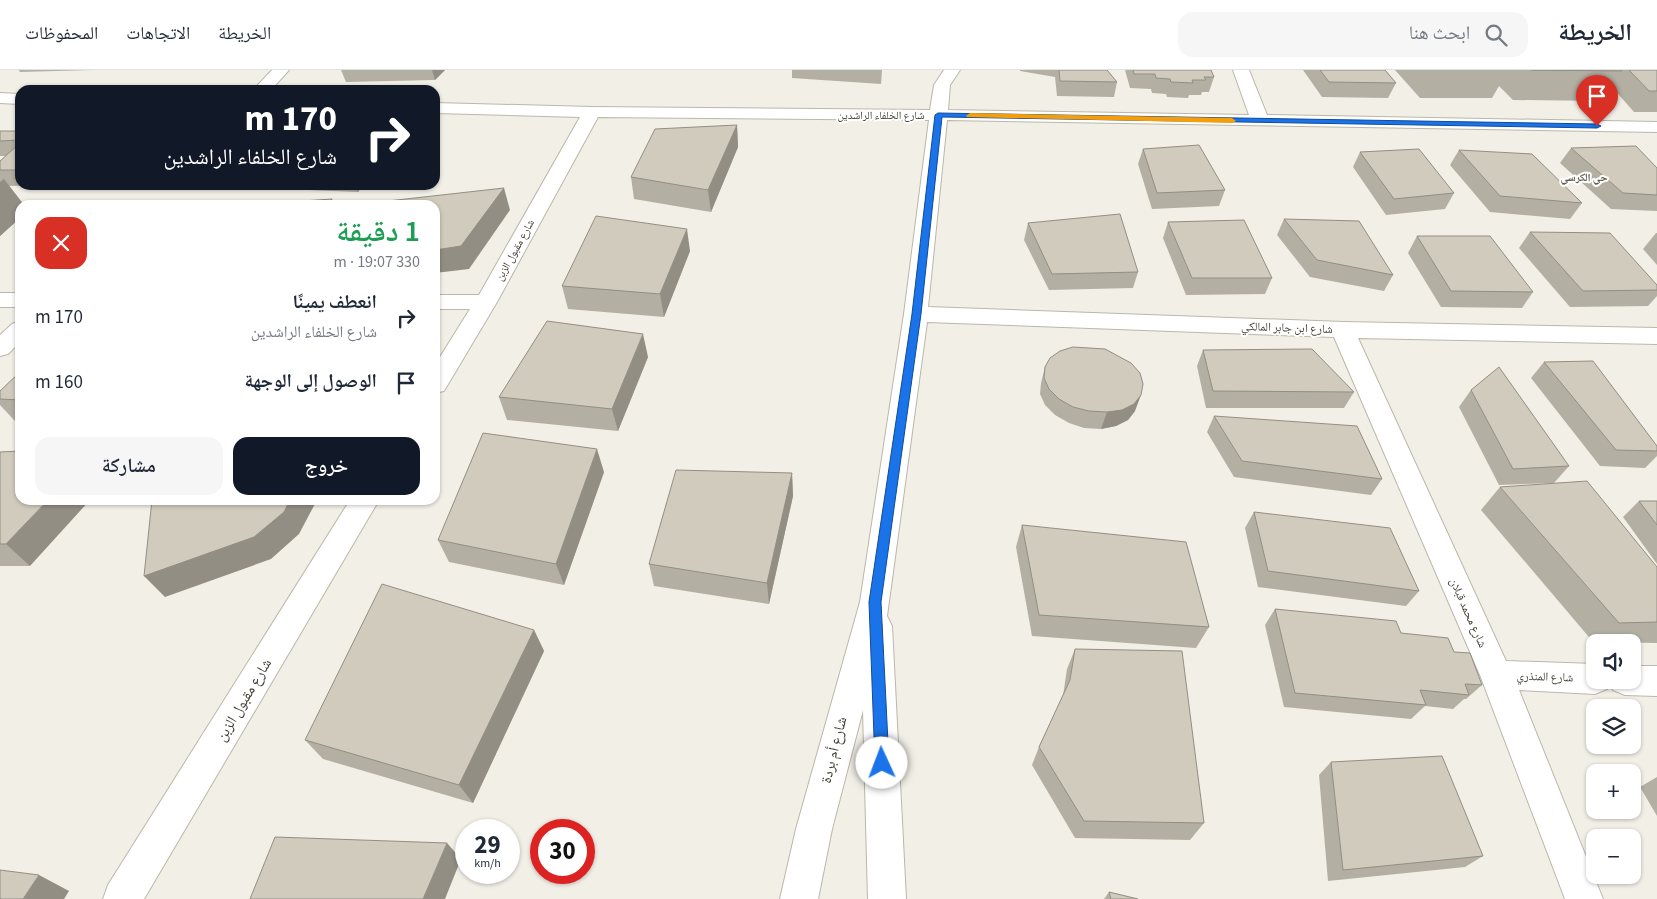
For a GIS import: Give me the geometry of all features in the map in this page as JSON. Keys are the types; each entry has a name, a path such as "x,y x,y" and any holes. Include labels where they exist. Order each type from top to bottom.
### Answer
{"street":[{"path":"267,85 281,70"},
{"path":"1241,70 1260,121"},
{"name":"شارع أم بردة","path":"799,899 814,829 875,602 916,314 943,75"},
{"path":"0,98 15,99"},
{"name":"شارع الخلفاء الراشدين","path":"440,108 592,112 938,115 1657,127"},
{"name":"شارع مقبول الزبن","path":"440,377 486,302 592,112"},
{"path":"0,300 15,300"},
{"path":"440,302 486,302"},
{"name":"شارع ابن جابر المالكي","path":"916,314 1343,330 1657,336"},
{"name":"شارع محمد قبلان","path":"1343,330 1496,675 1584,899"},
{"path":"0,348 15,334"},
{"name":"شارع مقبول الزبن","path":"122,899 362,505"},
{"name":"شارع أم بردة","path":"875,602 887,899"},
{"name":"شارع المنذري","path":"1496,675 1586,679"},
{"path":"1641,680 1657,681"}],"building":[{"path":"1059,70 1107,70 1117,82 1060,81"},
{"path":"1133,70 1211,70 1214,77 1204,77 1206,80 1192,80 1193,83 1171,82 1170,79 1156,78 1155,74 1134,74"},
{"path":"1320,70 1385,70 1396,83 1329,82"},
{"path":"1531,70 1621,70 1622,71"},
{"path":"1629,70 1657,70 1657,91 1649,91"},
{"path":"737,125 708,190 631,177 655,129"},
{"path":"0,131 15,131 15,140 0,141"},
{"path":"1199,145 1225,190 1157,193 1143,149"},
{"path":"1636,146 1657,168 1657,195 1623,193 1571,148"},
{"path":"15,148 15,170 0,170 0,161"},
{"path":"1419,149 1454,193 1394,199 1360,152"},
{"path":"1459,150 1532,154 1582,203 1500,196"},
{"path":"504,188 461,246 440,249 440,200 397,200"},
{"path":"1120,214 1138,272 1052,274 1028,223"},
{"path":"596,216 687,229 660,294 562,286"},
{"path":"1284,219 1359,221 1393,275 1317,260"},
{"path":"1244,220 1272,278 1192,278 1168,222"},
{"path":"1530,232 1610,233 1657,285 1657,290 1583,291"},
{"path":"1417,236 1490,236 1533,292 1451,291"},
{"path":"547,321 643,334 612,409 499,397"},
{"path":"1073,347 1105,349 1131,363 1140,373 1143,384 1141,395 1134,404 1122,410 1107,412 1089,411 1073,407 1059,399 1049,389 1044,378 1045,367 1050,358 1060,351"},
{"path":"1312,349 1354,392 1213,391 1203,350"},
{"path":"1593,361 1657,446 1657,451 1616,450 1544,362"},
{"path":"1499,367 1569,466 1513,469 1471,390"},
{"path":"15,377 15,400 0,399 0,391"},
{"path":"1214,416 1357,426 1382,479 1242,461"},
{"path":"483,433 597,449 556,564 438,540"},
{"path":"15,451 15,505 43,505 6,544 0,544 0,452"},
{"path":"676,470 792,473 767,583 649,564"},
{"path":"1587,481 1657,567 1657,622 1619,623 1500,487"},
{"path":"1639,501 1657,501 1657,525"},
{"path":"151,505 288,505 284,512 254,537 144,576"},
{"path":"1254,512 1390,528 1419,591 1268,571"},
{"path":"1022,525 1186,542 1209,627 1039,615"},
{"path":"382,584 534,630 459,785 305,740"},
{"path":"1275,609 1396,621 1401,633 1448,638 1454,652 1470,653 1482,685 1465,684 1469,695 1420,690 1426,705 1295,693"},
{"path":"1075,649 1182,651 1204,823 1084,821 1039,747 1070,680"},
{"path":"1442,756 1483,856 1343,870 1331,762"},
{"path":"275,837 447,843 423,899 250,899"},
{"path":"0,870 39,875 23,899 0,899"},
{"path":"1109,892 1138,899 1111,899"}],"slow traffic":[{"path":"970,116 1232,121"}],"district":[{"name":"حي الكرسي","path":"1584,177"}],"route":[{"path":"882,763 875,602 916,314 938,115 1597,126"}]}
